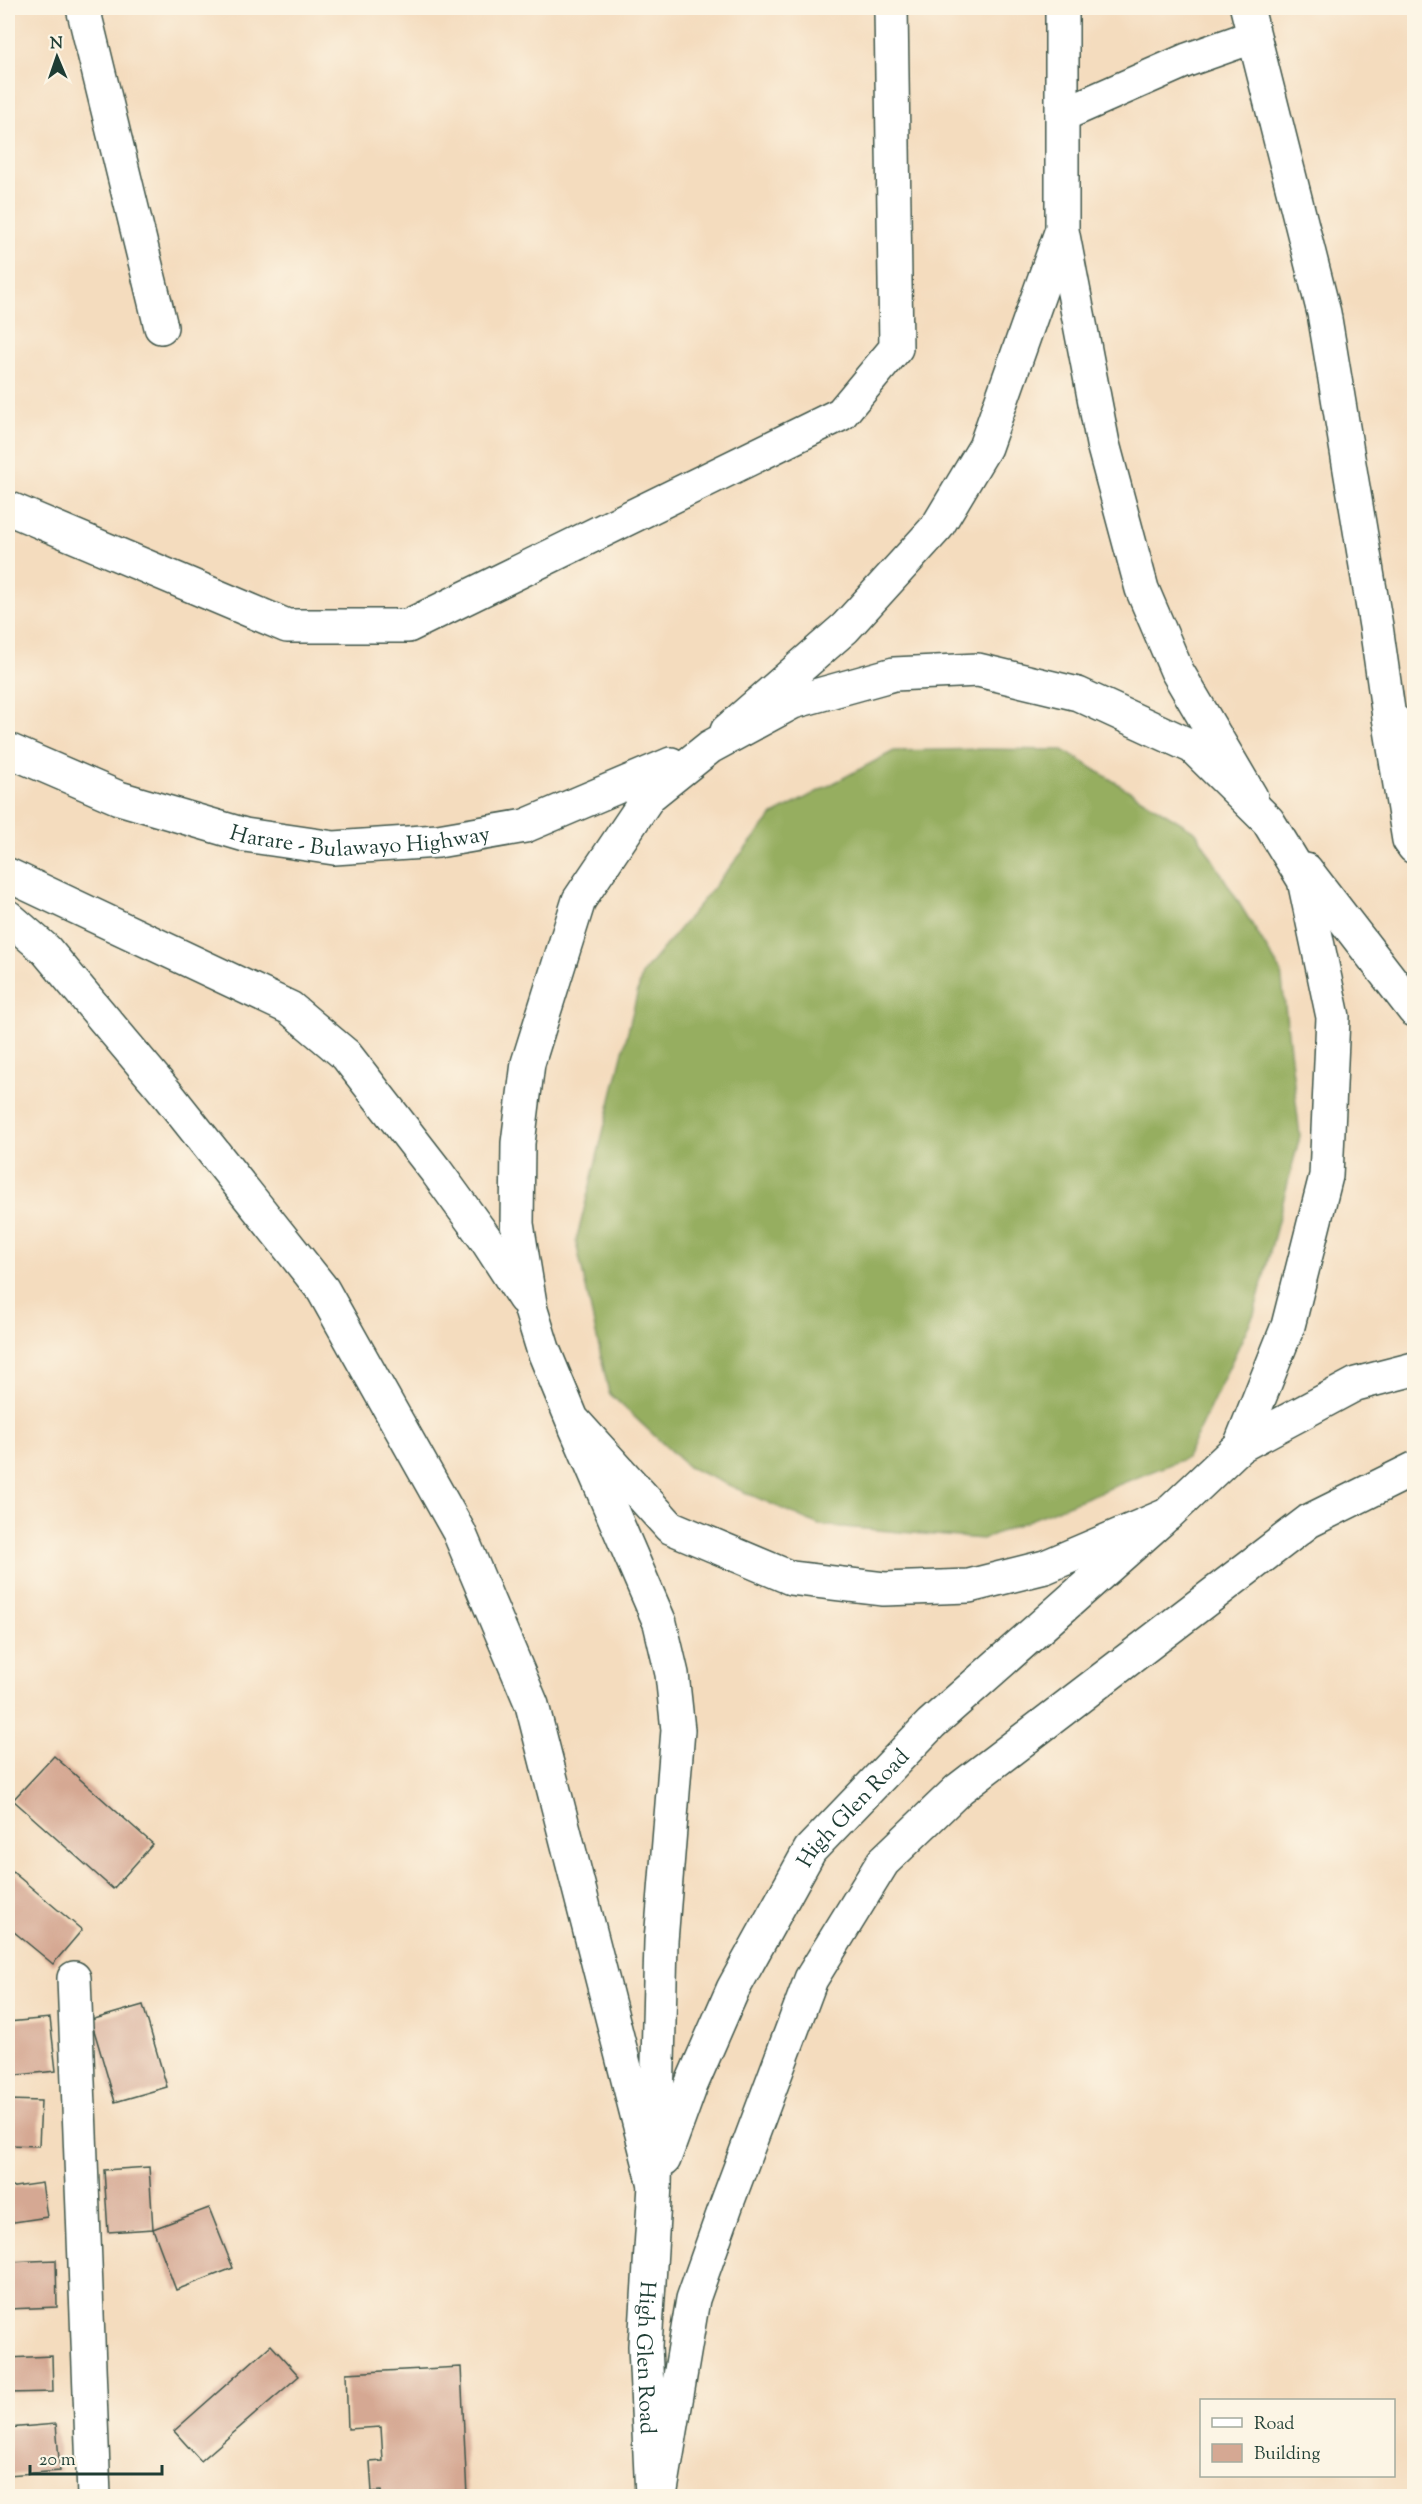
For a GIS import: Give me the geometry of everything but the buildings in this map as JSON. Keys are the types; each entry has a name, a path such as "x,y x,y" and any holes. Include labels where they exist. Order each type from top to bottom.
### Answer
{"main road":[{"path":"83,8 161,327"},
{"path":"8,508 287,626 408,626 841,414 896,348 891,8"},
{"path":"1062,8 1062,230 1103,444 1142,589 1177,671 1264,816"},
{"path":"1062,115 1187,60 1250,22 1324,313 1409,840 1414,847"},
{"path":"710,747 845,628 937,527 985,447 1062,230"},
{"name":"Harare - Bulawayo Highway","path":"8,750 119,798 245,835 334,848 438,841 525,826 710,747 793,702 894,674 978,670 1078,694 1193,747 1264,816 1414,1010"},
{"path":"1389,717 1414,736"},
{"name":"Harare - Bulawayo Highway","path":"710,747 649,796 579,900 528,1063 518,1143 517,1224 531,1310 543,1349 572,1419 670,1527 791,1578 884,1589 969,1586 1045,1567 1167,1515 1240,1446 1356,1384 1414,1369"},
{"name":"Harare - Bulawayo Highway","path":"1240,1446 1288,1326 1326,1176 1331,1074 1333,1017 1304,880 1264,816"},
{"name":"Harare - Bulawayo Highway","path":"8,875 290,1008 346,1055 487,1241 531,1310"},
{"path":"8,917 53,959 168,1095 322,1290 459,1532 532,1705 655,2185"},
{"name":"High Glen Road","path":"572,1419 660,1623 672,1674 678,1730 661,1941 655,2185 645,2346 652,2496"},
{"path":"660,2496 693,2300 723,2213 811,1979 883,1862 959,1789 1309,1521 1414,1469"},
{"name":"High Glen Road","path":"655,2185 691,2085 733,1989 810,1850 931,1724 1167,1515"},
{"path":"74,1978 94,2496"}],"green space":[{"path":"1063,750 1196,832 1281,972 1300,1136 1254,1314 1186,1458 982,1539 819,1525 688,1467 609,1393 576,1242 642,974 773,815 894,751"}]}
